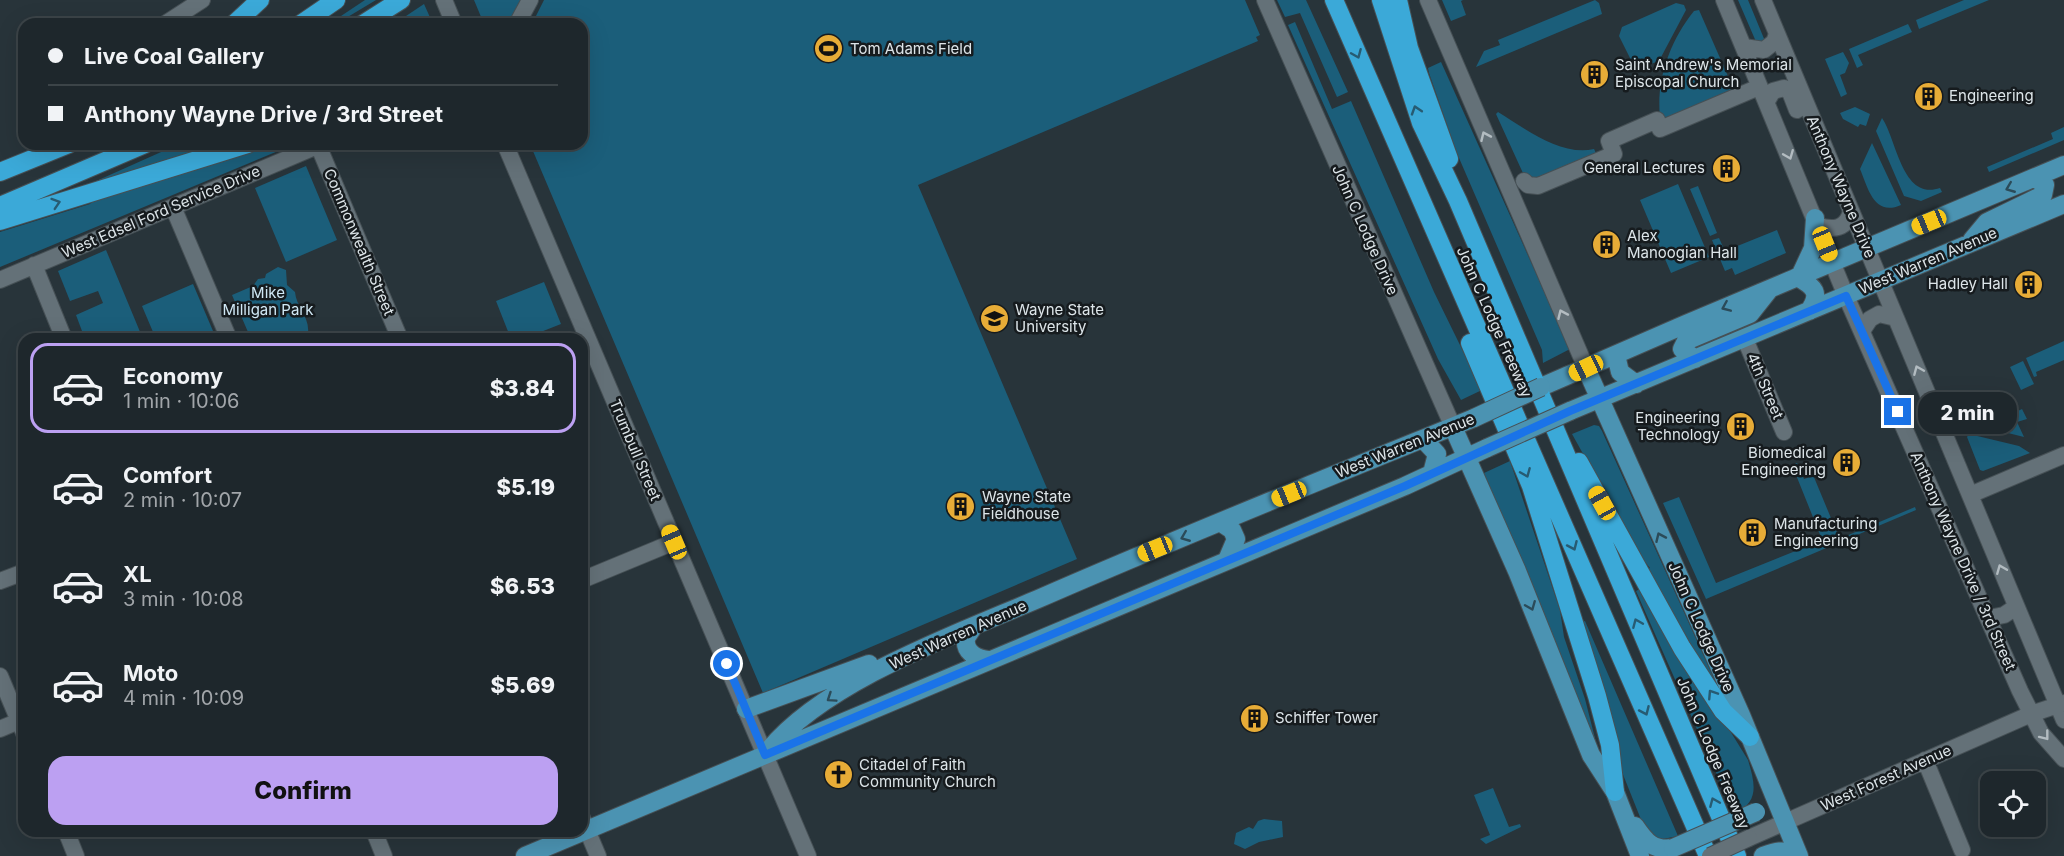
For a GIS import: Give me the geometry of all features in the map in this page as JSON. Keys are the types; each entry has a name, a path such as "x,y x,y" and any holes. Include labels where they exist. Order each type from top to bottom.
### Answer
{"highway":[{"path":"241,18 261,0"},
{"path":"310,18 336,0"},
{"path":"372,18 401,0"},
{"name":"John C Lodge Freeway","path":"1334,0 1709,856"},
{"name":"John C Lodge Freeway","path":"1381,0 1421,123 1458,201 1737,856"},
{"path":"1398,0 1409,48 1454,172 1458,201"},
{"path":"1397,146 1404,189 1531,486 1597,696 1610,745 1618,800"},
{"path":"3,171 39,150"},
{"path":"3,171 54,150"},
{"path":"0,206 130,150"},
{"path":"0,221 229,150"},
{"path":"1559,442 1569,445 1688,657 1723,711 1750,737"}],"main road":[{"name":"West Warren Avenue","path":"765,755 781,735 843,690 966,630 1220,522 1474,418 1770,288 2064,165"},
{"path":"1969,244 1987,222 2043,195 2046,190 2045,185 2035,178"},
{"name":"West Warren Avenue","path":"588,823 765,755 1432,474 1570,411 2064,204"},
{"path":"1809,311 1816,301 1816,292 1799,276 1812,249 1816,222"},
{"path":"1695,360 1682,349 1686,341 1750,314 1770,288"},
{"path":"1616,355 1620,372 1636,384"},
{"name":"John C Lodge Drive","path":"1586,368 1750,737 1799,856"},
{"name":"John C Lodge Drive","path":"1453,426 1500,533 1591,755 1618,800"},
{"path":"1423,439 1437,454 1432,474"},
{"path":"1220,522 1232,530 1236,539 1227,560"},
{"path":"746,709 948,634 966,630 967,648 975,657 988,660"},
{"path":"1618,800 1647,844 1660,850 1673,848 1755,812 1764,800 1766,780"},
{"path":"1618,800 1640,856"},
{"name":"West Warren Avenue","path":"525,856 561,837"}],"street":[{"path":"174,18 202,0"},
{"path":"520,18 530,0"},
{"name":"John C Lodge Drive","path":"1265,0 1453,426"},
{"path":"1428,0 1586,368"},
{"name":"Anthony Wayne Drive / 3rd Street","path":"1724,0 1846,296 2020,691 2041,733 2064,759"},
{"name":"Anthony Wayne Drive","path":"1763,0 2016,607 2062,710"},
{"path":"446,4 452,18"},
{"path":"1744,47 1764,50 1774,42 1777,34"},
{"path":"1767,101 1773,91 1779,88 1787,89 1807,134 1826,151"},
{"path":"1524,181 1528,185 1538,186 1614,154 1609,141 1657,120 1660,129 1752,90"},
{"name":"West Edsel Ford Service Drive","path":"0,280 308,150"},
{"name":"Commonwealth Street","path":"322,150 398,333"},
{"name":"Trumbull Street","path":"507,150 581,333"},
{"path":"173,207 226,333"},
{"path":"1816,222 1827,229 1838,228 1846,224 1851,211"},
{"path":"34,265 61,333"},
{"path":"1862,331 1870,319 1880,314 1896,318"},
{"name":"4th Street","path":"1745,339 1784,432"},
{"name":"Trumbull Street","path":"588,348 674,542 808,856"},
{"path":"1970,495 2064,455"},
{"path":"588,578 674,542"},
{"path":"0,581 18,574"},
{"path":"1989,618 2004,615 2016,607"},
{"path":"0,676 18,718"},
{"name":"West Forest Avenue","path":"1709,856 2031,714 2062,710"},
{"path":"0,729 18,727"},
{"path":"1925,760 1962,850"},
{"path":"588,831 598,856"},
{"path":"68,837 76,856"},
{"path":"376,837 384,856"}],"green space":[{"path":"365,0 376,0 346,18 338,18"},
{"path":"474,0 521,0 513,18 482,18"},
{"name":"Wayne State University","path":"544,0 1245,0 1260,35 1256,37 1258,41 918,185 1077,559 763,693 533,150 588,150 588,18 535,18"},
{"path":"1277,0 1306,0 1348,92 1337,97 1300,13 1285,17"},
{"path":"1442,0 1463,0 1461,1 1466,15 1451,21"},
{"path":"1595,0 1599,3 1602,14 1476,67 1484,51 1500,45 1498,40"},
{"path":"1738,0 1748,0 1765,41 1757,44"},
{"path":"1964,0 1989,0 1919,29 1916,20"},
{"path":"1676,3 1684,5 1686,10 1659,61 1645,66 1632,62 1619,36 1622,27"},
{"path":"424,4 430,18 403,18"},
{"path":"1699,10 1734,90 1668,122 1660,117 1659,103 1666,61 1685,23 1694,11"},
{"path":"1295,22 1332,109 1351,101 1434,292 1482,390 1461,400 1438,359 1288,25"},
{"path":"1908,24 1912,32 1858,55 1863,65 1857,68 1849,49"},
{"path":"1843,52 1849,63 1845,73 1840,75 1847,94 1841,97 1825,59"},
{"path":"1441,62 1570,349 1543,363 1542,350 1456,151 1429,73 1428,68"},
{"path":"1855,107 1870,114 1866,126 1860,124 1858,127 1843,119 1840,113"},
{"path":"1498,112 1531,133 1556,145 1569,149 1594,149 1599,159 1528,184 1496,114"},
{"path":"1882,118 1909,177 1917,186 1927,190 1940,188 1942,192 1921,201 1904,196 1876,131"},
{"path":"2064,127 2064,140 1989,172 1987,167 2053,139 2051,133"},
{"path":"1872,143 1901,205 1892,208 1884,207 1873,199 1869,192 1860,169"},
{"path":"166,150 206,150 92,185 94,182"},
{"path":"257,150 281,150 0,267 0,232 90,204 94,199"},
{"path":"306,166 337,240 286,262 255,188"},
{"path":"1678,184 1709,257 1671,273 1640,200"},
{"path":"1698,186 1717,233 1710,236 1690,189"},
{"path":"1777,230 1786,253 1735,275 1732,268 1725,271 1712,240 1719,238 1725,251"},
{"path":"106,250 141,333 83,333 76,315 103,303 98,291 70,301 58,271"},
{"name":"Mike Milligan Park","path":"278,267 286,270 287,285 295,292 307,322 308,333 248,333 232,295 253,286 258,279 265,278 266,274"},
{"path":"544,282 561,324 538,333 509,333 496,301"},
{"path":"193,284 213,331 208,333 153,333 142,306"},
{"path":"2064,341 2064,360 2036,372 2037,376 2034,377 2026,358"},
{"path":"2023,361 2034,384 2021,390 2010,367"},
{"path":"2022,409 2027,419 2017,422 2024,437 1984,427"},
{"path":"1594,425 1599,426 1602,431 1721,694 1720,697 1646,570 1650,568 1640,556 1572,434"},
{"path":"1969,434 2019,446 2030,453 1983,471 1980,470 1967,437"},
{"path":"1510,461 1560,610 1564,637 1585,699 1599,754 1484,473"},
{"path":"1797,463 1804,479 1810,477 1808,471 1811,470 1838,535 1823,542 1792,465"},
{"path":"1679,497 1716,583 1818,542 1820,547 1915,507 1916,510 1706,599 1663,503"},
{"path":"1642,588 1748,760 1754,784 1752,798 1742,809 1734,813 1636,591"},
{"path":"1585,621 1678,836 1658,840 1646,832 1622,772 1581,622"},
{"path":"1493,788 1509,827 1520,824 1521,827 1486,844 1480,839 1490,835 1474,795"},
{"path":"1264,819 1282,821 1283,837 1259,842 1245,849 1234,844 1236,833 1249,827 1253,829 1258,821"}],"place":[{"name":"Tom Adams Field","path":"829,49"},
{"name":"Saint Andrew's Memorial Episcopal Church","path":"1594,74"},
{"name":"Engineering","path":"1928,96"},
{"name":"General Lectures","path":"1726,168"},
{"name":"Alex Manoogian Hall","path":"1606,245"},
{"name":"Hadley Hall","path":"2029,284"},
{"name":"Wayne State University","path":"994,319"},
{"name":"Engineering Technology","path":"1741,427"},
{"name":"Biomedical Engineering","path":"1847,462"},
{"name":"Wayne State Fieldhouse","path":"961,506"},
{"name":"Manufacturing Engineering","path":"1753,533"},
{"name":"Schiffer Tower","path":"1254,718"},
{"name":"Citadel of Faith Community Church","path":"838,774"}],"route":[{"path":"727,664 765,755 1405,486 1570,411 1846,296 1898,412"}]}
